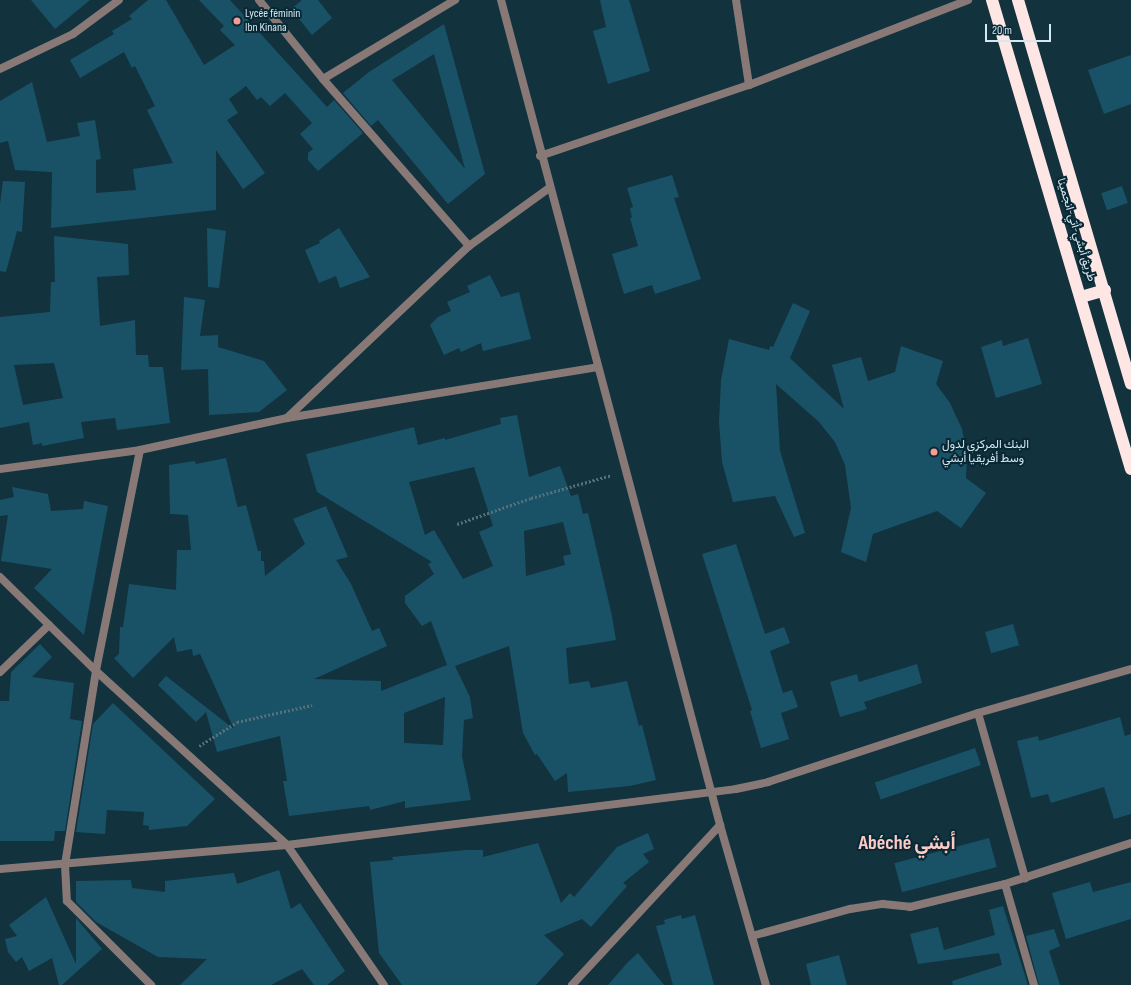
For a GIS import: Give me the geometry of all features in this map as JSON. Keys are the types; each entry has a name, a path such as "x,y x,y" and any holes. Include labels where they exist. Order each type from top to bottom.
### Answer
{"highway":[{"name":"طريق أبشي-أتي-انجمينا","path":"992,0 1131,469"},
{"path":"1018,0 1105,290 1131,384"},
{"path":"1081,297 1105,290"}],"street":[{"path":"0,69 73,34 119,0"},
{"path":"259,0 323,79 469,246"},
{"path":"323,79 454,0"},
{"path":"501,0 540,156 598,367 624,471 711,793 766,985"},
{"path":"736,0 749,85"},
{"path":"540,156 749,85 968,0"},
{"path":"287,418 469,246 549,188"},
{"path":"0,469 140,450 287,418 598,367"},
{"path":"140,450 96,671 65,865 67,902 151,985"},
{"path":"0,577 96,671 287,845 384,985"},
{"path":"0,672 49,625"},
{"path":"0,869 65,865 287,845 711,793 768,782 978,713 1131,669"},
{"path":"978,713 1025,878"},
{"path":"572,985 720,825"},
{"path":"752,936 850,909 883,904 910,907 1005,884 1131,843"},
{"path":"1005,884 1034,985"}],"path":[{"path":"457,524 530,498 624,471"},
{"path":"188,755 205,740 237,722 312,705"}],"building":[{"path":"31,0 90,0 55,29"},
{"path":"148,0 166,0 204,65 235,45 220,30 224,26 199,0 230,0 327,107 334,100 363,133 318,171 308,160 308,153 313,149 300,134 312,123 285,93 270,106 261,97 257,100 246,86 229,99 238,113 227,120 265,173 243,189 216,150 216,210 51,228 52,172 15,170 8,141 0,143 0,101 32,82 47,142 80,136 77,123 95,120 101,159 96,160 96,193 136,190 133,169 173,163 147,110 155,106 135,66 132,68 124,52 80,78 70,60 114,34 112,31 132,19 129,16"},
{"path":"302,0 318,0 332,18 312,35 291,9"},
{"path":"600,0 629,0 650,71 608,84 593,31 606,27"},
{"path":"444,24 485,174 448,204 378,120 371,126 343,93 369,72","holes":["434,54 465,169 392,80"]},
{"path":"1131,55 1131,104 1104,114 1088,70"},
{"path":"672,175 679,197 674,198 701,279 655,294 652,285 624,294 612,254 638,246 630,218 632,218 630,208 633,207 627,188"},
{"path":"3,181 25,182 22,232 17,231 6,272 0,271 0,204"},
{"path":"1122,186 1128,203 1107,210 1101,193"},
{"path":"207,228 226,231 219,288 208,287"},
{"path":"339,228 370,277 340,288 336,276 319,283 305,250 320,243 319,241"},
{"path":"54,236 128,244 129,275 97,277 100,326 135,320 136,355 148,355 149,367 163,367 170,423 117,430 115,418 81,422 84,438 42,446 42,443 33,445 29,422 0,428 0,317 50,312 51,282 55,282","holes":["54,363 63,398 23,405 14,365"]},
{"path":"490,275 501,297 519,292 531,339 483,351 481,343 461,352 459,348 444,355 430,325 438,317 451,311 447,302 470,292 467,286"},
{"path":"184,297 205,300 200,336 218,335 218,347 264,361 287,390 259,412 209,415 208,369 181,370"},
{"path":"793,303 810,311 790,358 844,409 832,365 861,357 868,381 895,372 901,346 943,361 936,384 950,403 962,429 967,455 966,478 986,493 961,528 937,511 873,534 866,562 841,552 851,508 845,465 835,442 819,422 776,384 780,451 805,533 794,537 775,496 733,502 722,462 719,422 721,380 729,339 769,350 770,346 773,347"},
{"path":"1028,338 1042,384 996,398 981,347 1002,340 1003,346"},
{"path":"517,415 529,477 560,466 571,496 578,494 583,514 588,513 612,616 616,640 566,648 569,684 589,681 591,688 627,681 639,726 642,725 656,780 630,786 568,792 567,773 555,781 537,754 535,755 523,733 509,646 455,666 470,697 473,718 464,720 462,756 471,800 405,808 405,801 370,810 369,806 289,816 283,781 287,781 280,736 217,752 206,712 196,722 158,685 166,676 234,729 200,654 193,656 192,649 177,652 174,637 133,678 114,658 119,654 120,627 123,627 129,584 176,590 177,550 191,550 188,515 170,514 169,465 195,461 196,464 226,458 237,505 238,507 246,505 258,551 261,551 261,561 264,561 265,576 305,544 293,519 326,506 348,557 336,560 351,584 372,631 379,628 387,646 314,679 381,681 381,691 447,665 431,621 422,626 405,603 405,596 434,574 428,564 432,562 317,492 306,454 414,427 418,445 445,438 445,440 501,424 500,418","holes":["474,467 493,526 479,532 493,566 463,579 434,530 425,535 409,482","563,522 571,554 563,556 565,565 526,576 524,531","445,697 443,745 404,743 404,713"]},
{"path":"12,487 48,494 51,511 83,509 84,501 108,506 84,635 34,588 52,569 1,561 8,515 0,516 0,500 14,497"},
{"path":"736,544 765,634 784,627 790,643 770,651 783,693 792,690 798,707 781,713 789,739 761,748 750,711 752,710 702,554"},
{"path":"1013,624 1019,645 991,653 985,632"},
{"path":"40,644 52,657 32,677 74,683 70,719 82,721 65,831 55,831 54,841 0,841 0,701 9,701 11,672"},
{"path":"917,664 922,683 864,702 867,709 840,717 830,682 857,674 859,682"},
{"path":"113,703 215,799 187,826 149,830 149,826 143,825 144,812 107,810 105,834 76,832 93,724"},
{"path":"1120,717 1125,736 1131,734 1131,814 1114,819 1104,787 1051,803 1048,794 1031,798 1017,741 1038,736 1039,741"},
{"path":"975,748 981,765 881,800 875,783"},
{"path":"648,833 654,849 643,854 649,862 623,883 627,886 591,927 582,919 544,935 564,954 536,985 402,985 379,953 370,862 393,860 392,857 466,850 483,850 483,857 538,843 561,903 570,893 574,897 617,847"},
{"path":"989,838 997,867 902,892 894,863"},
{"path":"279,870 291,909 300,903 345,971 327,985 314,985 302,969 271,985 180,985 207,959 158,957 96,922 76,902 76,881 131,880 132,888 165,892 165,881 234,873 237,884"},
{"path":"1090,882 1093,892 1131,882 1131,919 1066,939 1052,893"},
{"path":"46,897 76,964 76,918 102,949 62,985 59,985 52,958 29,971 22,957 16,962 8,952 5,939 17,936 9,925"},
{"path":"1003,906 1028,985 953,985 952,981 1002,965 999,953 918,964 910,934 938,927 944,950 995,935 989,910"},
{"path":"681,915 682,919 695,915 714,985 673,985 656,926 665,924 664,920"},
{"path":"1054,929 1060,946 1049,951 1060,985 1039,985 1026,936"},
{"path":"638,953 664,985 608,985 628,962"},
{"path":"839,955 847,985 811,985 806,964"}],"place":[{"name":"Lycée féminin Ibn Kinana","path":"237,21"},
{"name":"البنك المركزي لدول وسط أفريقيا أبشي","path":"934,452"}],"district":[{"name":"Abéché أبشي","path":"907,843"}]}
